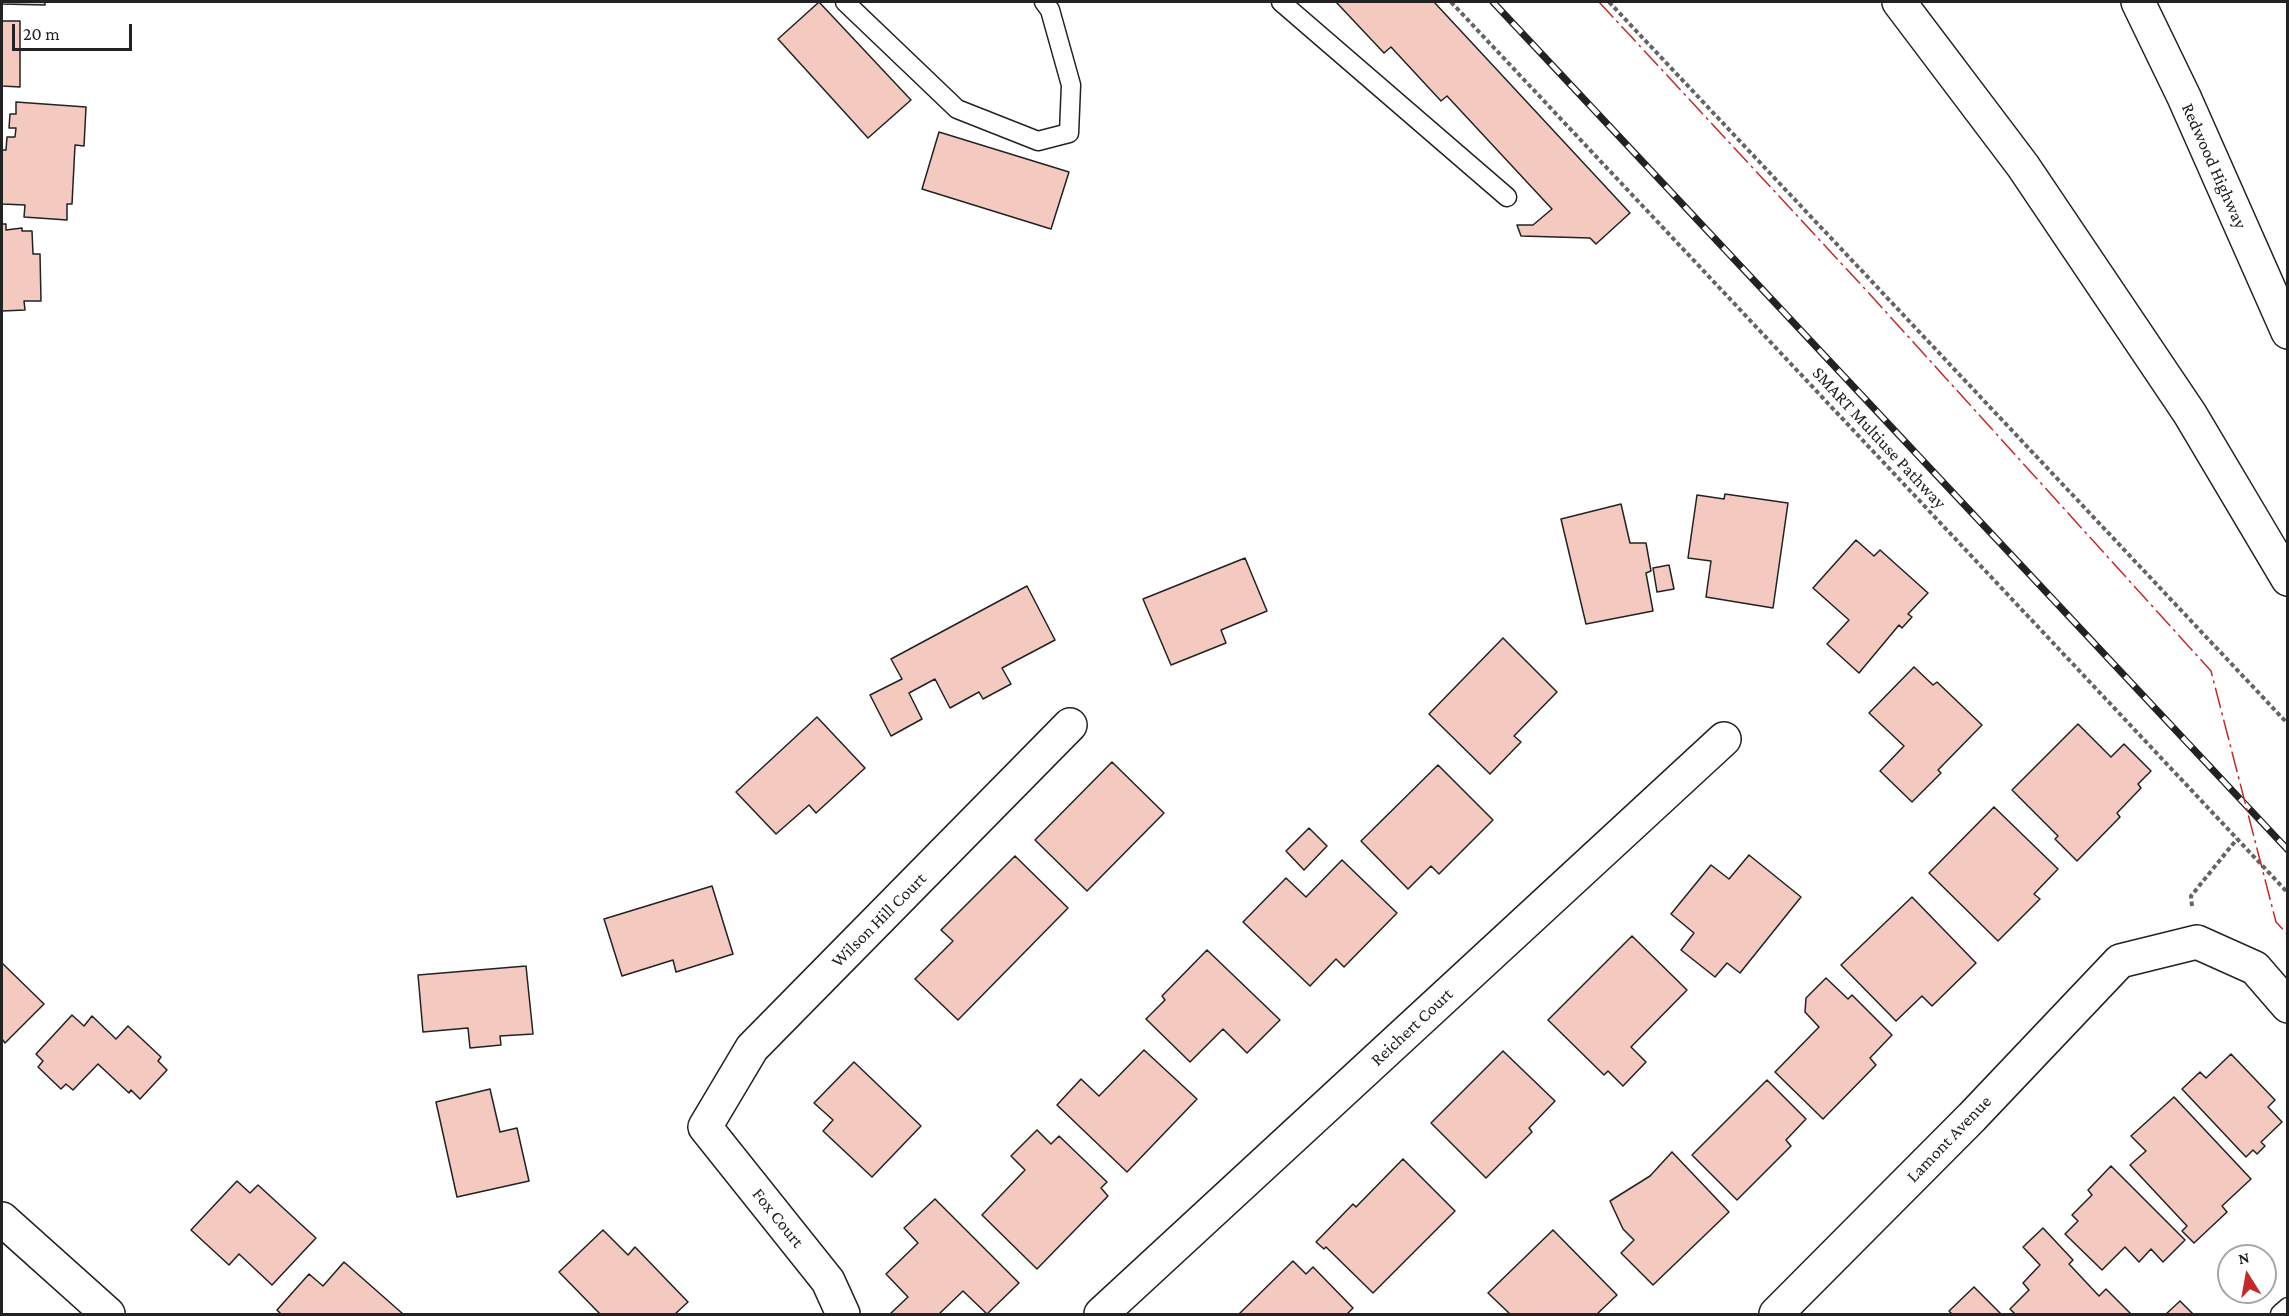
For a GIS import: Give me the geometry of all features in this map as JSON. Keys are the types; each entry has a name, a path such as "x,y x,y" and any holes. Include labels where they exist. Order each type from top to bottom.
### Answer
{"main road":[{"path":"1899,2 2023,166 2190,414 2288,579"},
{"name":"Redwood Highway","path":"2138,2 2184,97 2288,332"},
{"name":"Wilson Hill Court","path":"705,1127 752,1048 1070,725"},
{"name":"Reichert Court","path":"1101,1314 1724,739"},
{"path":"2197,942 2255,968 2288,1006"},
{"name":"Lamont Avenue","path":"1776,1314 1972,1117 2120,962 2197,942"},
{"name":"Fox Court","path":"705,1127 828,1281 843,1314"},
{"path":"2,1219 108,1314"}],"lane":[{"path":"845,2 957,109 1038,141 1069,133 1071,85 1050,10 1044,2"},
{"path":"1281,2 1507,197"},
{"path":"2280,1314 2288,1307"}],"path":[{"name":"SMART Multiuse Pathway","path":"1451,2 2288,893"},
{"path":"1609,2 2288,724"},
{"path":"2197,942 2191,896 2237,839"}],"building":[{"path":"2,2 45,2 45,5 2,4"},
{"path":"819,2 911,100 868,138 778,39"},
{"path":"1336,2 1434,2 1630,213 1596,244 1590,238 1521,236 1517,225 1533,225 1552,209 1447,96 1441,101 1391,47 1384,53"},
{"path":"2,21 20,21 20,87 2,86"},
{"path":"16,102 86,107 84,146 75,145 72,204 67,204 67,220 24,217 25,205 2,204 2,150 6,150 7,137 15,137 16,128 9,128 10,114 16,114"},
{"path":"939,132 1069,172 1051,229 922,189"},
{"path":"2,224 6,224 6,230 22,228 22,231 32,231 33,254 40,254 41,301 24,301 25,310 2,311"},
{"path":"1725,494 1788,503 1773,608 1706,597 1711,561 1688,558 1697,495 1724,499"},
{"path":"1621,504 1630,543 1646,543 1651,571 1646,573 1653,611 1586,624 1561,519"},
{"path":"1856,540 1874,556 1880,550 1928,593 1908,614 1912,617 1902,628 1899,625 1859,673 1827,644 1849,620 1813,588"},
{"path":"1245,558 1267,611 1221,630 1226,643 1171,665 1143,599"},
{"path":"1669,565 1674,589 1657,592 1653,568"},
{"path":"1027,586 1055,640 1002,668 1011,684 983,699 979,692 950,708 935,679 909,693 922,719 891,736 870,695 902,679 891,659"},
{"path":"1503,638 1557,692 1514,736 1521,742 1490,774 1429,714"},
{"path":"1914,667 1933,685 1937,682 1982,725 1938,770 1941,773 1912,802 1880,771 1904,746 1869,713"},
{"path":"817,717 865,768 816,813 809,805 776,834 736,792"},
{"path":"2078,724 2111,757 2124,744 2151,771 2138,784 2141,788 2117,813 2120,817 2077,861 2055,839 2058,836 2012,790"},
{"path":"1112,762 1164,813 1087,891 1035,840"},
{"path":"1438,765 1493,820 1439,874 1431,866 1408,889 1361,841"},
{"path":"1994,807 2058,869 2034,894 2040,899 1998,941 1929,873"},
{"path":"1309,828 1327,846 1304,870 1286,851"},
{"path":"1749,855 1801,897 1740,973 1727,963 1715,977 1681,950 1694,933 1671,914 1711,865 1729,879"},
{"path":"1015,856 1068,908 958,1020 915,979 953,941 941,930"},
{"path":"1342,860 1397,913 1344,967 1336,959 1310,986 1243,922 1286,878 1306,897"},
{"path":"712,886 733,954 676,972 673,960 622,976 604,919"},
{"path":"1912,897 1976,963 1932,1006 1922,996 1896,1021 1841,965"},
{"path":"1632,936 1687,990 1631,1047 1646,1062 1623,1086 1608,1071 1604,1075 1548,1020"},
{"path":"1207,950 1280,1020 1247,1053 1223,1029 1190,1062 1146,1019 1165,1000 1162,996"},
{"path":"2,963 44,1004 5,1043 2,1039"},
{"path":"526,966 533,1034 500,1036 501,1045 470,1048 468,1028 423,1032 418,975"},
{"path":"1826,978 1848,999 1852,995 1892,1035 1870,1058 1876,1065 1823,1119 1775,1072 1819,1027 1805,1012 1806,998"},
{"path":"72,1015 84,1026 92,1016 116,1039 128,1026 161,1057 158,1061 167,1070 140,1099 131,1090 129,1093 98,1064 73,1090 66,1084 61,1089 38,1067 43,1061 36,1054"},
{"path":"1144,1050 1197,1099 1127,1172 1057,1105 1081,1079 1099,1096"},
{"path":"1503,1051 1555,1101 1529,1128 1532,1132 1486,1178 1431,1123"},
{"path":"2231,1054 2275,1100 2268,1107 2282,1122 2261,1142 2265,1146 2257,1154 2253,1150 2246,1157 2182,1089 2200,1072 2206,1078"},
{"path":"854,1062 921,1126 872,1177 823,1131 833,1120 814,1103"},
{"path":"1767,1080 1806,1119 1786,1140 1791,1146 1737,1200 1692,1155"},
{"path":"490,1089 500,1132 517,1128 529,1181 457,1197 436,1102"},
{"path":"2174,1097 2251,1179 2222,1206 2227,1212 2194,1243 2182,1231 2187,1226 2130,1165 2146,1151 2131,1136"},
{"path":"1037,1130 1051,1144 1059,1136 1107,1182 1101,1188 1108,1196 1037,1269 982,1215 1025,1170 1011,1156"},
{"path":"1672,1152 1729,1212 1653,1285 1621,1253 1634,1240 1623,1229 1610,1201 1650,1176"},
{"path":"1403,1159 1455,1211 1373,1293 1326,1247 1324,1249 1316,1242 1353,1204 1356,1207"},
{"path":"2111,1166 2185,1240 2163,1262 2151,1249 2139,1262 2125,1247 2102,1270 2065,1234 2078,1221 2072,1215 2092,1195 2088,1190"},
{"path":"237,1181 250,1193 258,1185 316,1238 272,1285 239,1254 229,1265 191,1230"},
{"path":"935,1199 1019,1283 987,1314 963,1291 939,1314 890,1314 908,1297 886,1274 918,1243 904,1228"},
{"path":"2043,1228 2073,1260 2069,1264 2099,1296 2106,1289 2131,1314 2015,1314 2010,1309 2029,1290 2023,1283 2040,1265 2023,1247"},
{"path":"603,1230 628,1255 635,1247 688,1302 675,1314 600,1314 559,1272"},
{"path":"1553,1230 1617,1295 1597,1314 1510,1314 1488,1293"},
{"path":"1293,1261 1306,1274 1313,1267 1353,1308 1347,1314 1239,1314"},
{"path":"344,1262 403,1314 281,1314 277,1310 309,1274 323,1286"},
{"path":"1974,1287 2001,1314 1952,1314 1949,1311"},
{"path":"2180,1301 2193,1314 2166,1314"}],"railway":[{"path":"1493,2 2288,850"}],"power":[{"path":"1599,2 1866,290 2211,671 2276,922 2288,935"}]}
